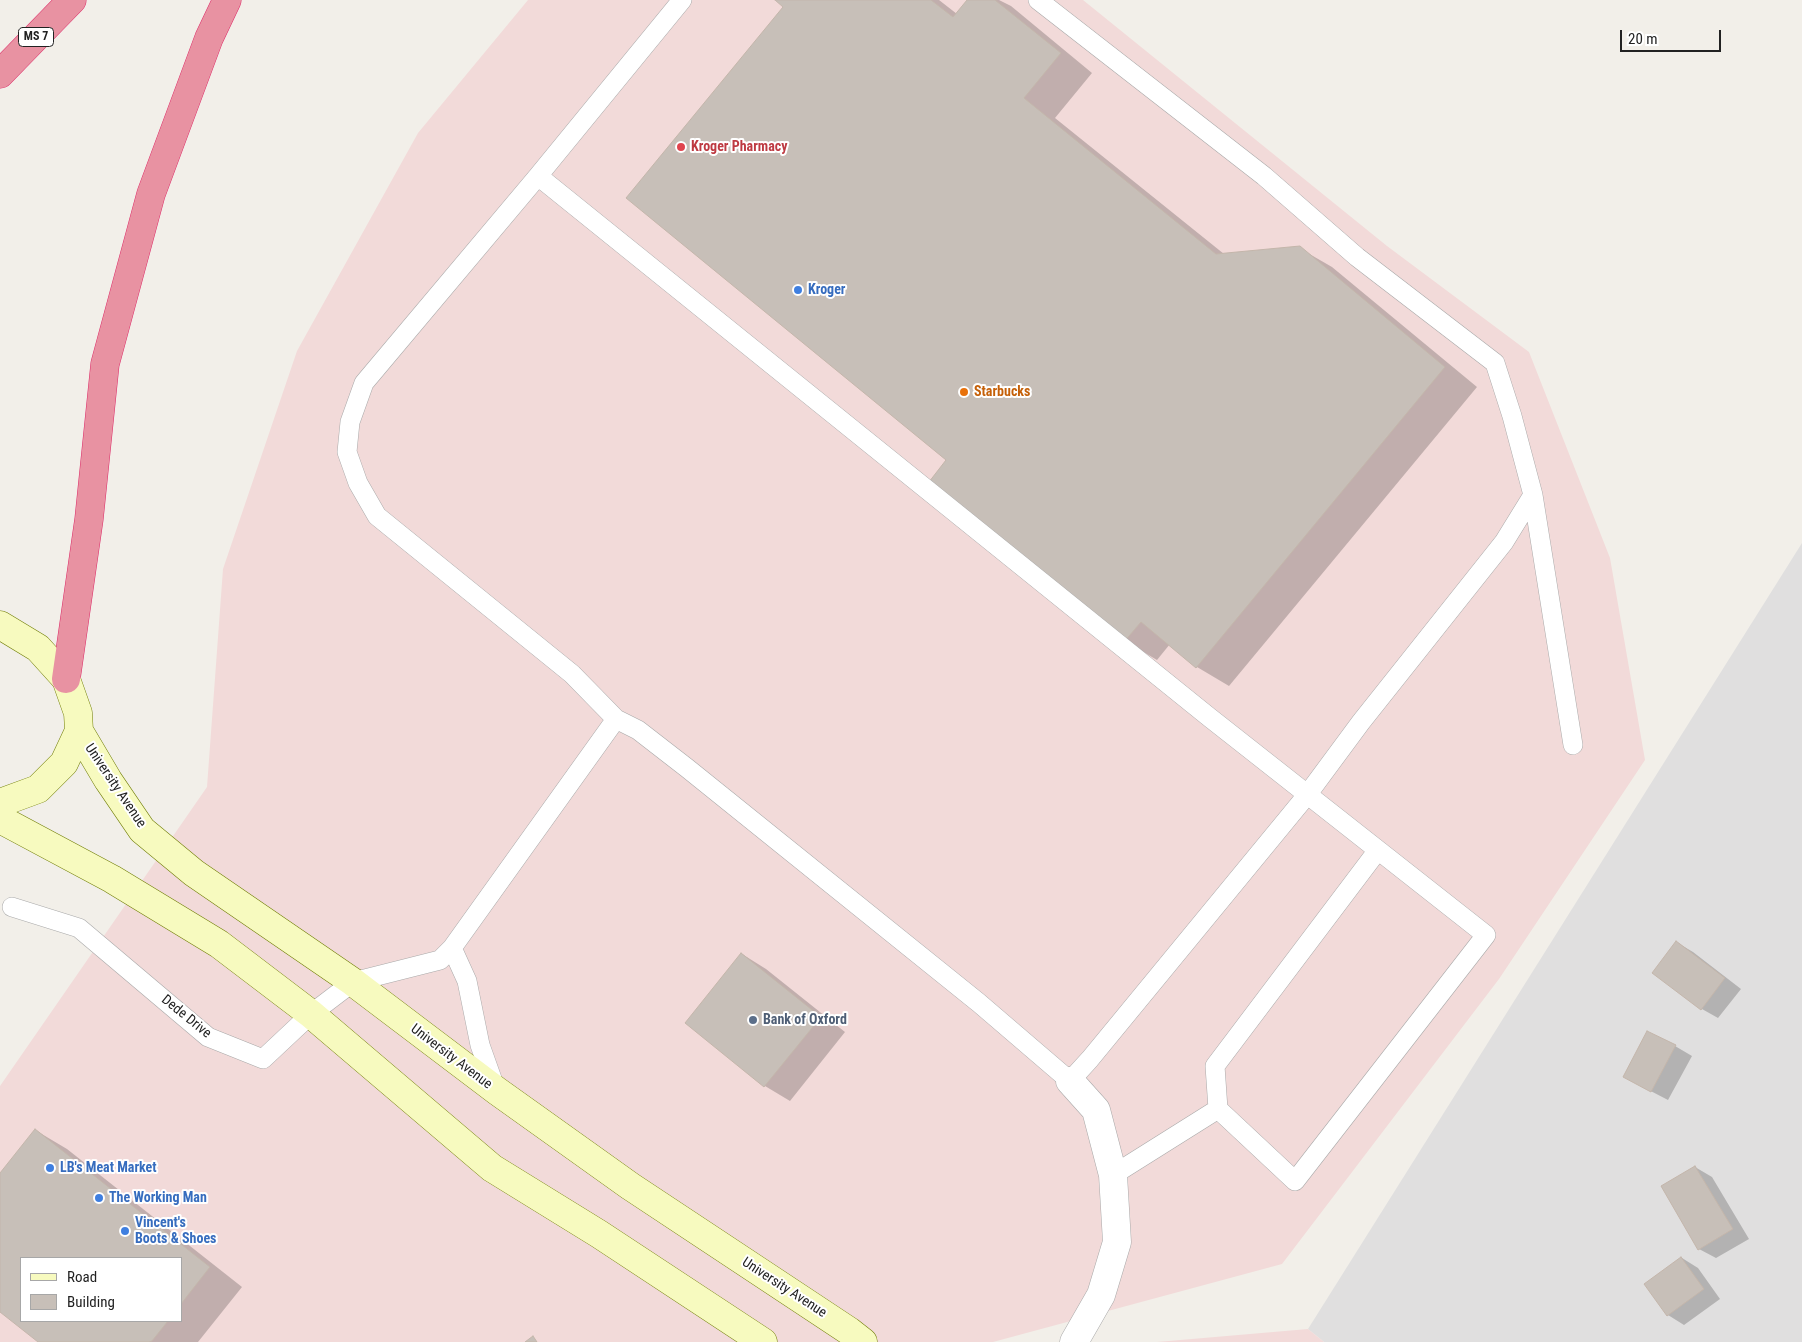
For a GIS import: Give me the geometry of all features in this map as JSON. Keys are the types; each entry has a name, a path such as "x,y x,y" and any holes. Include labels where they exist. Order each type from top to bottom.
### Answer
{"highway":[{"name":"MS 7","path":"0,74 72,0"},
{"path":"66,679 89,519 105,364 151,194 209,38 227,0"}],"main road":[{"name":"University Avenue","path":"0,625 38,648 66,679 78,713 78,731 64,763 38,789 0,803"},
{"name":"University Avenue","path":"78,731 142,830 194,873 353,982 497,1091 630,1186 863,1342"},
{"path":"0,819 112,879 219,944 311,1014 492,1168 599,1234 763,1342"}],"street":[{"path":"1070,1081 1096,1110 1113,1175 1117,1242 1101,1295 1074,1342"}],"lane":[{"path":"682,0 538,176 364,383 350,422 347,452 358,483 377,516 572,674 616,719 638,730 680,763 979,1002 1070,1081 1096,1052 1307,795 1361,722 1504,542 1533,494"},
{"path":"1038,0 1264,176 1357,257 1495,363 1512,416 1533,494 1573,745"},
{"path":"538,176 1307,795 1378,850 1486,935 1295,1181 1218,1109 1215,1066 1378,850"},
{"path":"353,982 440,960 452,948 616,719"},
{"name":"Dede Drive","path":"12,907 79,928 208,1037 263,1059 311,1014 353,982"},
{"path":"452,948 467,981 480,1045 497,1091"},
{"path":"1113,1175 1218,1109"}],"shaded area":[{"path":"528,0 1083,0 1387,246 1529,352 1610,558 1645,760 1499,979 1282,1264 993,1342 0,1342 0,1086 207,787 223,569 297,351 418,133"},
{"path":"1802,543 1802,1342 1324,1342 1308,1329"},
{"path":"1308,1329 1324,1342 1157,1342"}],"building":[{"path":"775,0 931,0 953,17 967,0 995,0 1061,53 1024,98 1216,254 1300,246 1445,367 1196,668 1141,622 1124,642 929,482 946,460 626,198 783,7"},
{"path":"1676,941 1725,978 1701,1010 1652,973"},
{"name":"Bank of Oxford","path":"741,953 821,1017 764,1087 685,1023"},
{"path":"1647,1031 1676,1045 1651,1092 1623,1077"},
{"path":"35,1129 210,1267 182,1303 182,1257 20,1257 20,1322 167,1322 152,1341 149,1342 38,1342 0,1312 0,1173"},
{"path":"1695,1166 1733,1229 1698,1250 1661,1186"},
{"path":"1681,1257 1704,1289 1667,1316 1644,1284"},
{"path":"533,1336 537,1342 525,1342"}],"place":[{"name":"Kroger Pharmacy","path":"681,147"},
{"name":"Kroger","path":"798,290"},
{"name":"Starbucks","path":"964,392"},
{"name":"Bank of Oxford","path":"753,1020"},
{"name":"LB's Meat Market","path":"50,1168"},
{"name":"The Working Man","path":"99,1198"},
{"name":"Vincent's Boots & Shoes","path":"125,1231"}]}
